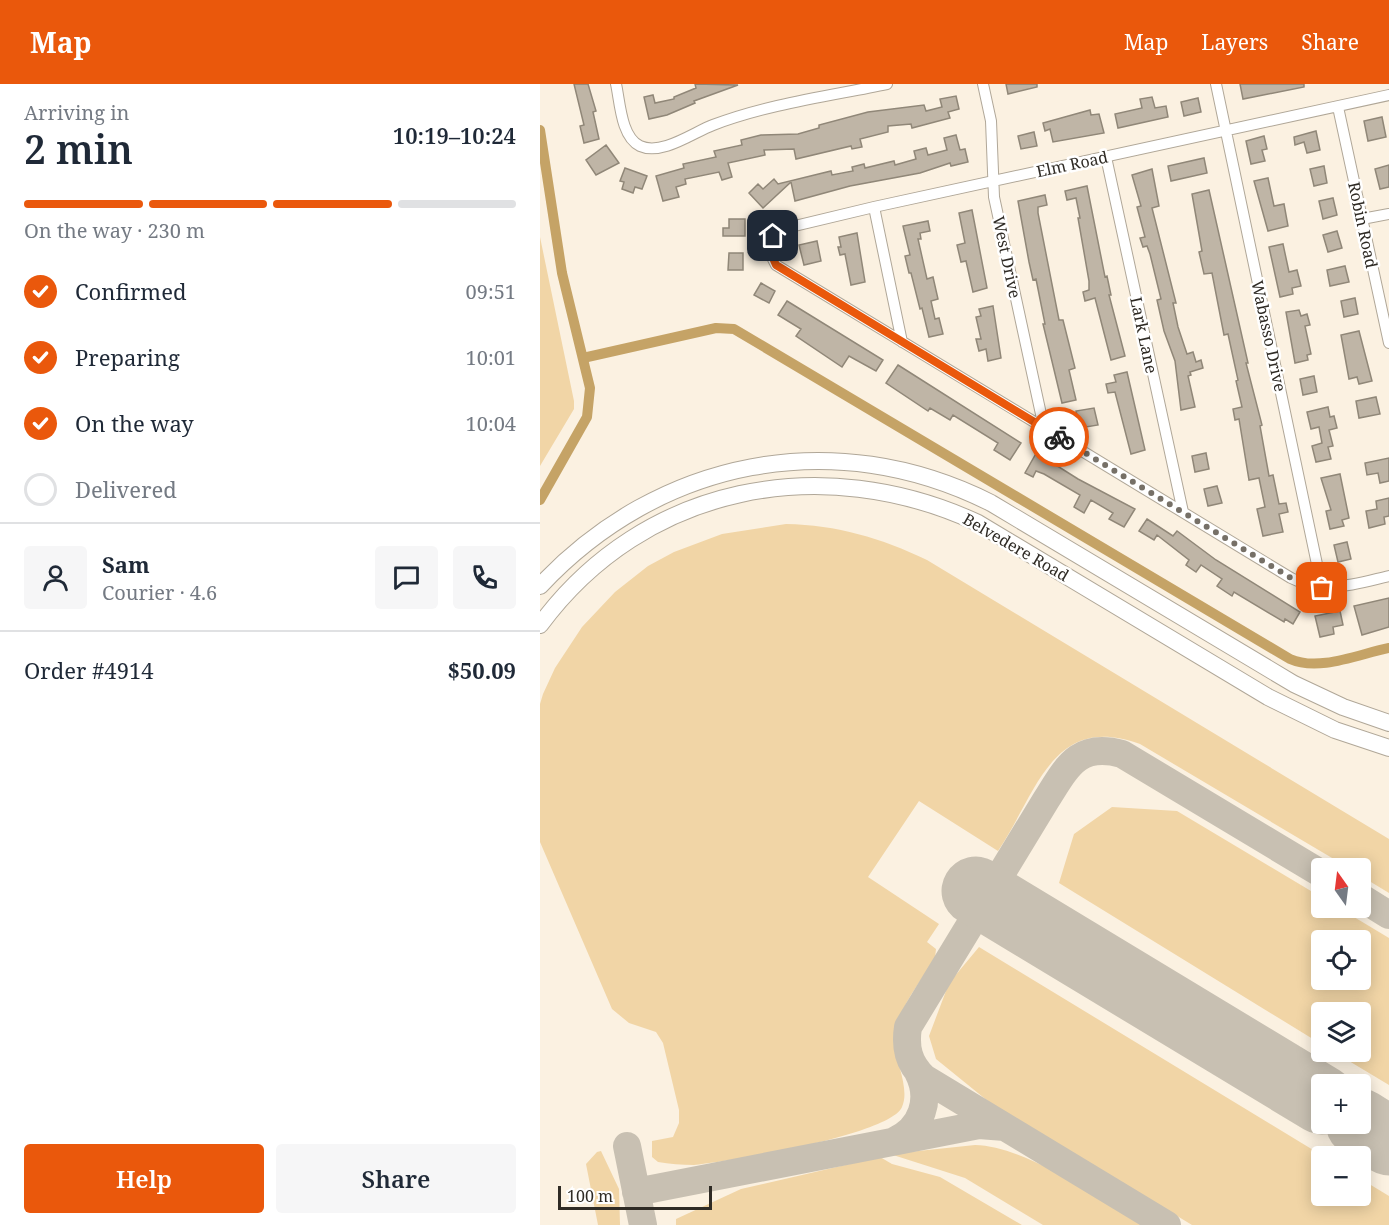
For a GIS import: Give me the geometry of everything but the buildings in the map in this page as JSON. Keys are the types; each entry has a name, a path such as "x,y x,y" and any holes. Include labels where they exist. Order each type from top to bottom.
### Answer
{"main road":[{"name":"Belvedere Road","path":"540,586 565,560 600,531 672,490 740,469 796,461 832,460 905,470 966,491 1022,521 1294,684 1343,707 1389,723"},
{"name":"Belvedere Road","path":"540,625 590,570 649,528 696,507 731,496 805,484 878,489 946,508 978,522 1284,706 1335,730 1389,748"},
{"path":"1127,612 1140,592"}],"street":[{"path":"616,84 626,128 641,147 656,148 734,117 887,84"},
{"name":"West Drive","path":"983,84 992,122 993,182 1044,429"},
{"name":"Wabasso Drive","path":"1216,84 1322,588"},
{"name":"Elm Road","path":"902,342 776,265 770,251 770,243 778,230 1389,95"},
{"name":"Robin Road","path":"1338,107 1389,343"},
{"name":"Lark Lane","path":"1106,157 1183,512"},
{"path":"874,207 902,342 1291,578 1322,588 1338,587 1389,576"},
{"path":"1362,219 1389,214"}],"shaded area":[{"path":"540,237 574,409 540,466"},
{"path":"786,524 823,527 876,539 927,560 1389,839 1389,893 1371,882 1371,858 1332,858 1140,744 1110,737 1086,739 1067,748 1051,764 1037,783 998,851 919,801 868,877 939,924 927,942 936,949 935,958 898,1021 895,1044 904,1092 902,1107 891,1117 869,1127 840,1137 771,1153 694,1165 658,1162 652,1157 652,1141 673,1137 679,1123 679,1110 663,1043 656,1032 629,1023 612,1009 540,842 540,704 555,668 582,627 615,592 648,566 674,552 722,534"},
{"path":"1112,807 1177,811 1311,891 1311,918 1356,918 1389,938 1389,1085 1351,1062 1371,1062 1371,1002 1311,1002 1311,1038 1059,883 1074,834"},
{"path":"979,947 1311,1149 1311,1206 1371,1206 1371,1185 1389,1196 1389,1225 1192,1225 989,1102 936,1059 929,1036 949,983"},
{"path":"975,1145 1017,1154 1039,1164 1144,1225 1043,1225 965,1178 890,1154"},
{"path":"601,1151 619,1189 620,1225 598,1225 586,1164 597,1152"},
{"path":"880,1157 892,1164 940,1177 1022,1225 676,1225 676,1219 741,1189"}],"waterway":[{"path":"540,130 562,273 590,388 587,417 540,500"},
{"path":"583,358 716,328 734,329 1290,659 1301,663 1326,663 1389,648"}],"taxiway":[{"path":"1167,1225 924,1078 911,1061 907,1041 908,1027 1053,788 1075,760 1084,755 1095,751 1122,754 1311,867"},
{"path":"1371,904 1389,915"},
{"path":"894,1141 912,1129 922,1112 924,1092 918,1072"},
{"path":"636,1192 979,1125 1005,1127"},
{"path":"627,1146 643,1225"}],"runway":[{"path":"976,891 1311,1093"},
{"path":"1371,1130 1389,1141"}],"way so far":[{"path":"1059,437 1291,578 1306,585 1322,588"}],"route":[{"path":"773,236 770,251 776,265 1059,437"}]}
